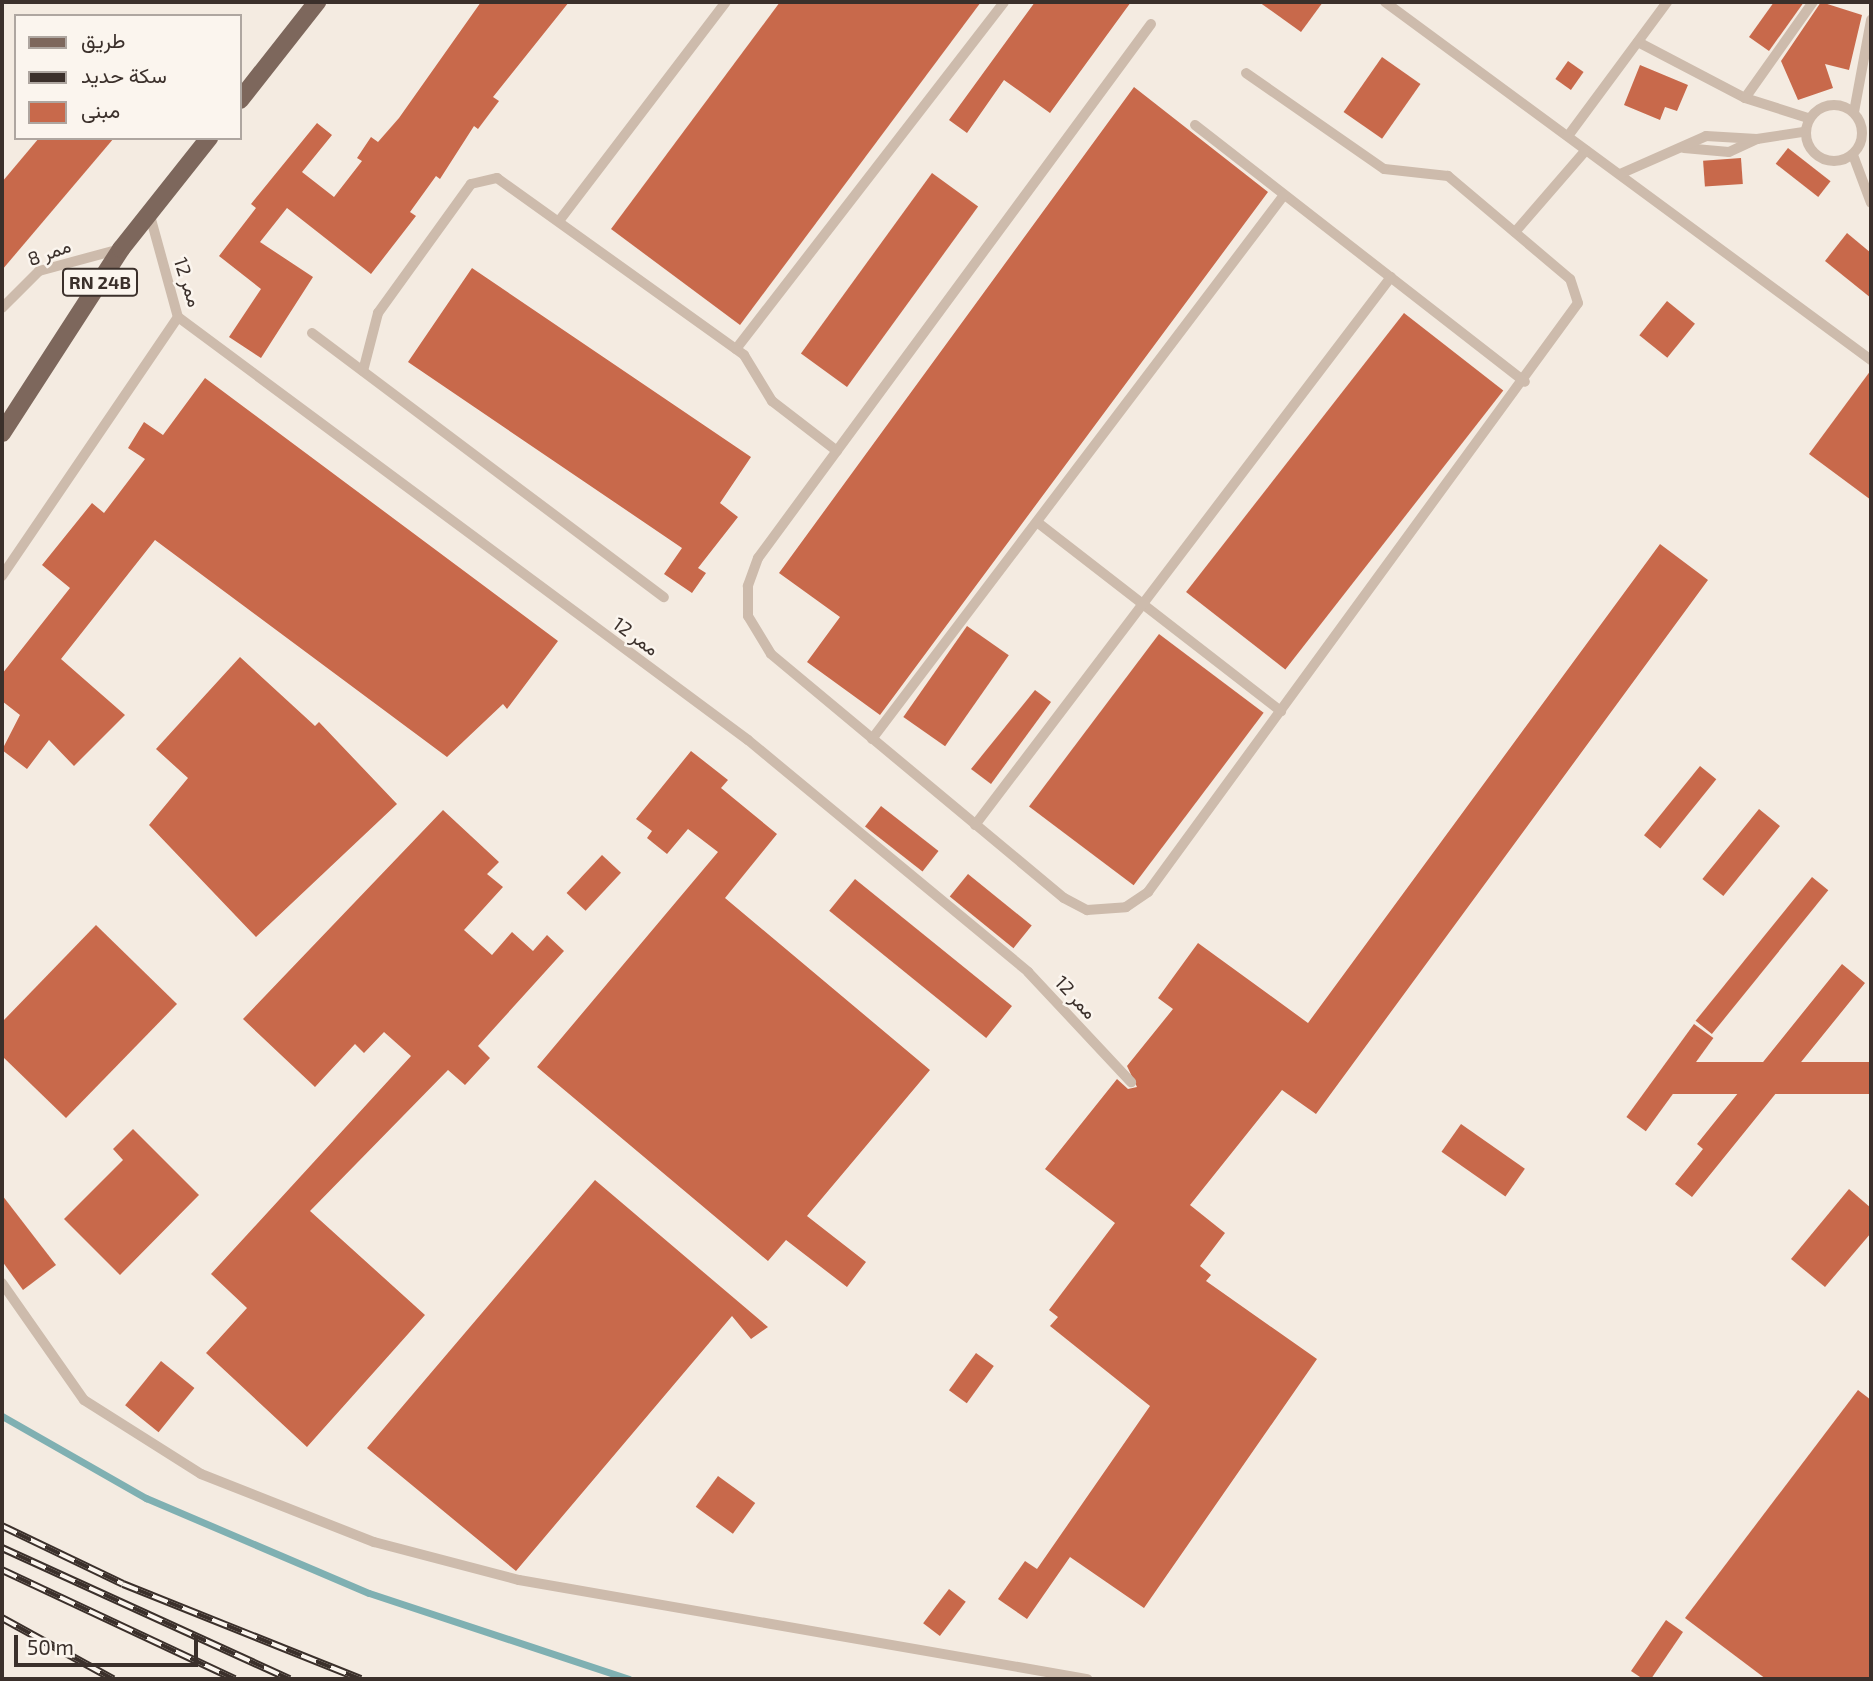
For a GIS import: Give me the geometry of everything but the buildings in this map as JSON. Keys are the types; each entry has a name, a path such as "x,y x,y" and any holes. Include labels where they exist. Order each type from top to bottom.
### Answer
{"main road":[{"path":"242,97 317,2"},
{"name":"RN 24B","path":"2,433 121,249 207,140"}],"lane":[{"path":"559,221 726,2"},
{"path":"736,349 1004,2"},
{"path":"1385,2 1871,359"},
{"path":"1568,136 1667,2"},
{"path":"1745,98 1813,2"},
{"path":"1871,20 1854,112 1863,132 1853,155 1871,203"},
{"path":"1151,23 758,558 748,586 748,616 771,654 1075,905 1101,912 1126,908 1148,892 1576,312 1578,294 1570,279 1448,176 1384,169 1246,73"},
{"path":"1638,42 1745,98 1808,118"},
{"path":"1853,155 1828,160 1813,151 1804,132 1808,118 1819,111 1854,112"},
{"path":"1195,125 1525,382"},
{"path":"1684,148 1729,152 1756,139 1804,132"},
{"path":"1620,174 1719,133 1756,139"},
{"path":"1515,232 1586,150"},
{"path":"363,371 374,320 471,184 497,178 736,349 772,401 837,451"},
{"path":"872,739 1284,195"},
{"name":"ممر 12","path":"149,212 178,317 748,740 1028,972 1132,1082"},
{"name":"ممر 8","path":"2,308 39,271 121,249"},
{"path":"975,825 1391,277"},
{"path":"2,576 178,317"},
{"path":"312,333 664,597"},
{"path":"1037,522 1281,711"},
{"path":"2,1283 84,1400 201,1474 374,1542 519,1580 1087,1679"}],"waterway":[{"path":"2,1416 146,1498 369,1593 629,1679"}],"railway":[{"path":"2,1526 123,1584 361,1679"},
{"path":"2,1548 290,1679"},
{"path":"2,1570 235,1679"},
{"path":"2,1618 113,1679"}]}
